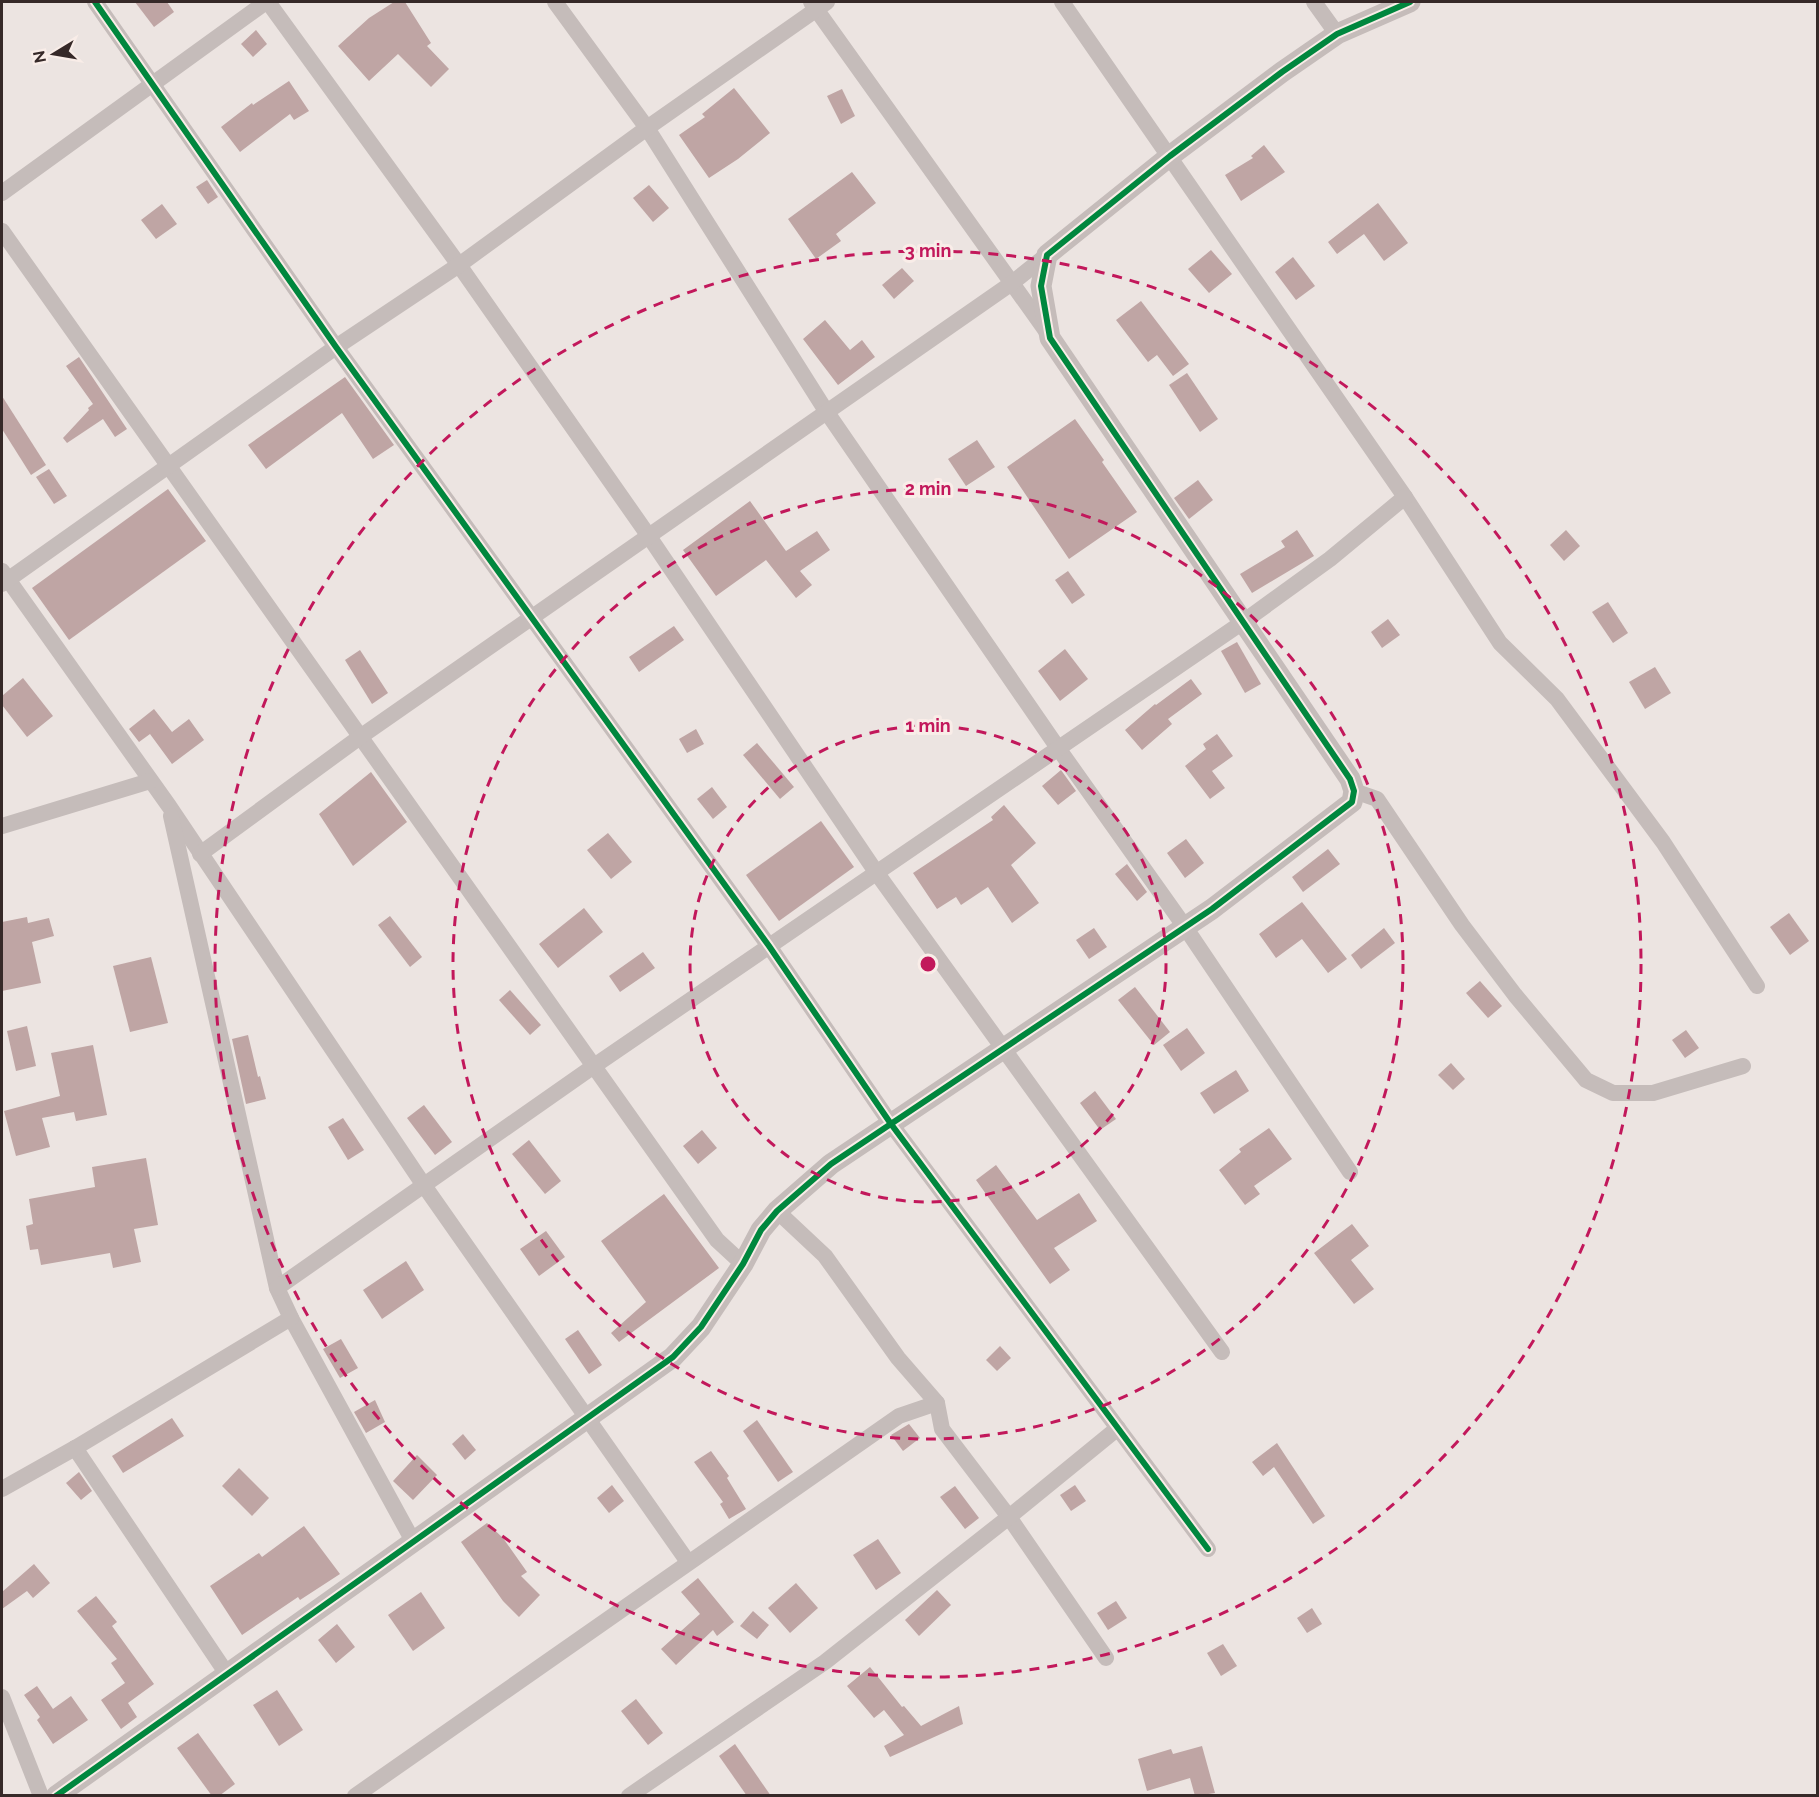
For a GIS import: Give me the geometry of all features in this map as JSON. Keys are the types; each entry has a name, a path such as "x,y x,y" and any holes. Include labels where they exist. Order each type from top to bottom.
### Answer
{"street":[{"path":"95,2 336,347 769,946 891,1124 1208,1549"},
{"path":"2,193 267,2 459,265 648,535 876,872 1222,1352"},
{"path":"555,2 647,128 826,411 1185,927 1350,1172"},
{"path":"1062,2 1405,497 1500,643 1557,699 1663,842 1757,986"},
{"path":"1314,2 1337,34"},
{"path":"200,854 360,737 1012,283 1170,156 1282,72 1337,34 1410,2"},
{"path":"56,1796 414,1543 586,1417 673,1357 701,1327 743,1264 761,1230 777,1212 831,1164 1222,902 1352,802 1354,791 1350,779 1050,338 818,4 459,265 336,347 4,578 169,806 423,1184 586,1417 688,1562"},
{"path":"2,231 717,1240 743,1264"},
{"path":"1047,255 1041,286 1050,338"},
{"path":"277,1288 594,1066 1243,622 1330,559 1405,497"},
{"path":"2,826 150,781"},
{"path":"1354,791 1377,799 1469,934 1515,995 1586,1080 1612,1093 1653,1093 1743,1066"},
{"path":"169,806 277,1288 291,1318 414,1543"},
{"path":"777,1212 825,1256 898,1358 937,1403 942,1429 1009,1517 1106,1658"},
{"path":"2,1489 75,1448 291,1318"},
{"path":"355,1796 899,1416 937,1403"},
{"path":"629,1796 825,1662 1118,1428"},
{"path":"75,1448 227,1674"},
{"path":"2,1697 41,1796"}],"building":[{"path":"135,2 167,2 174,12 154,27"},
{"path":"394,2 405,2 431,43 427,46 449,69 431,87 398,54 369,81 338,46 369,18"},
{"path":"256,30 267,44 253,57 241,44"},
{"path":"289,81 309,111 294,120 290,114 240,152 221,127 252,103 253,105"},
{"path":"734,88 770,133 738,159 709,178 679,135 705,117 702,114"},
{"path":"842,89 855,116 841,124 827,96"},
{"path":"1264,145 1285,172 1241,201 1225,175 1253,158 1251,156"},
{"path":"852,172 876,203 836,234 841,241 816,259 788,219"},
{"path":"207,180 218,197 208,204 196,187"},
{"path":"649,185 669,208 653,222 633,198"},
{"path":"1378,203 1408,243 1384,261 1364,234 1337,254 1328,242"},
{"path":"162,204 177,224 156,239 141,220"},
{"path":"1211,250 1232,274 1209,293 1188,269"},
{"path":"1293,257 1315,286 1296,300 1275,272"},
{"path":"902,268 914,281 894,299 882,285"},
{"path":"1141,301 1189,364 1173,376 1157,355 1148,362 1116,320"},
{"path":"825,320 850,350 862,340 875,357 838,385 803,339"},
{"path":"79,357 127,429 115,437 103,419 67,443 63,438 93,404 66,366"},
{"path":"1187,373 1218,419 1200,432 1169,385"},
{"path":"345,377 394,445 373,459 342,413 266,469 248,445"},
{"path":"2,396 46,465 31,475 2,429"},
{"path":"1075,419 1137,512 1069,559 1007,467"},
{"path":"977,440 995,467 966,486 948,459"},
{"path":"49,469 67,496 54,504 36,477"},
{"path":"1198,480 1213,500 1189,519 1174,498"},
{"path":"168,489 206,541 69,640 32,588"},
{"path":"750,501 786,551 817,531 830,550 800,571 812,585 796,598 766,560 716,596 683,550"},
{"path":"1297,530 1314,556 1252,593 1240,574 1285,547 1281,541"},
{"path":"1566,530 1580,546 1564,561 1550,545"},
{"path":"1068,571 1085,595 1072,604 1055,580"},
{"path":"1608,602 1628,633 1613,643 1592,612"},
{"path":"1388,619 1400,635 1382,648 1371,632"},
{"path":"674,626 684,640 639,672 629,657"},
{"path":"1237,642 1261,684 1245,693 1221,651"},
{"path":"1065,649 1088,679 1060,701 1038,671"},
{"path":"360,650 388,693 372,704 345,660"},
{"path":"1655,667 1671,693 1645,709 1629,682"},
{"path":"23,678 53,716 27,737 2,705 2,696"},
{"path":"1191,679 1202,694 1168,719 1172,724 1142,750 1125,730 1155,704"},
{"path":"154,709 172,732 189,719 204,740 172,764 150,734 139,742 129,729"},
{"path":"696,729 704,744 687,753 679,739"},
{"path":"1217,734 1233,756 1212,771 1225,788 1210,799 1185,766 1206,749 1203,744"},
{"path":"757,743 794,787 780,799 743,755"},
{"path":"1061,770 1076,791 1058,805 1042,786"},
{"path":"371,772 407,822 353,866 319,814"},
{"path":"712,787 727,807 713,819 697,799"},
{"path":"1004,805 1036,843 1011,865 1039,903 1012,923 988,887 961,905 956,897 937,909 913,873 993,820 991,817"},
{"path":"821,821 854,867 779,921 746,875"},
{"path":"608,833 632,862 611,879 587,850"},
{"path":"1186,839 1204,863 1185,878 1167,853"},
{"path":"1328,849 1340,864 1303,892 1292,877"},
{"path":"1127,864 1147,892 1137,901 1115,874"},
{"path":"1302,902 1347,959 1328,973 1302,939 1276,958 1259,934"},
{"path":"584,908 603,932 558,968 539,944"},
{"path":"1789,913 1809,941 1790,955 1770,927"},
{"path":"390,916 422,957 410,967 378,925"},
{"path":"27,917 28,923 49,918 54,936 32,942 41,983 2,991 2,922"},
{"path":"1094,928 1107,947 1089,959 1076,940"},
{"path":"1384,928 1395,943 1361,969 1351,955"},
{"path":"643,952 655,968 620,992 609,976"},
{"path":"151,957 168,1023 130,1032 113,966"},
{"path":"1480,981 1502,1006 1488,1018 1466,993"},
{"path":"1135,987 1170,1032 1154,1045 1118,1000"},
{"path":"510,990 541,1025 530,1035 499,1000"},
{"path":"27,1026 36,1066 16,1071 7,1031"},
{"path":"1187,1028 1205,1053 1181,1071 1163,1045"},
{"path":"1686,1030 1699,1048 1685,1058 1672,1040"},
{"path":"248,1035 266,1099 246,1104 232,1039"},
{"path":"93,1045 107,1115 76,1121 74,1112 42,1118 50,1147 16,1156 4,1111 60,1096 51,1053"},
{"path":"1451,1063 1465,1079 1453,1090 1438,1075"},
{"path":"1236,1070 1249,1091 1214,1114 1200,1093"},
{"path":"1095,1091 1116,1119 1100,1130 1080,1103"},
{"path":"424,1105 452,1142 435,1155 407,1118"},
{"path":"343,1118 364,1150 348,1160 328,1127"},
{"path":"1269,1128 1292,1159 1254,1186 1260,1194 1245,1205 1219,1170 1241,1152 1239,1149"},
{"path":"702,1130 717,1148 698,1164 683,1146"},
{"path":"529,1140 561,1181 545,1194 512,1154"},
{"path":"146,1158 158,1225 134,1229 141,1262 113,1268 110,1253 41,1265 38,1249 30,1250 26,1226 33,1224 29,1199 95,1187 92,1167"},
{"path":"996,1165 1037,1220 1079,1193 1097,1221 1054,1248 1070,1270 1050,1284 976,1180"},
{"path":"664,1194 719,1268 619,1342 611,1333 646,1302 601,1241"},
{"path":"1352,1224 1369,1246 1351,1260 1374,1289 1354,1304 1314,1253"},
{"path":"546,1231 565,1257 539,1276 520,1249"},
{"path":"406,1261 424,1290 382,1319 363,1290"},
{"path":"578,1330 602,1365 589,1374 565,1339"},
{"path":"341,1339 358,1368 340,1378 323,1349"},
{"path":"1000,1346 1011,1358 997,1371 986,1360"},
{"path":"375,1400 385,1422 366,1433 354,1412"},
{"path":"172,1418 184,1436 123,1473 112,1456"},
{"path":"757,1420 793,1472 778,1482 743,1431"},
{"path":"909,1424 920,1438 903,1451 891,1435"},
{"path":"463,1434 476,1450 465,1460 452,1444"},
{"path":"1277,1443 1325,1516 1313,1524 1274,1467 1263,1476 1252,1462"},
{"path":"711,1451 729,1476 727,1478 746,1509 729,1519 720,1504 723,1502 694,1462"},
{"path":"417,1455 437,1475 413,1500 393,1481"},
{"path":"239,1468 269,1498 252,1516 222,1486"},
{"path":"79,1472 92,1491 81,1500 66,1483"},
{"path":"612,1485 624,1501 609,1513 597,1498"},
{"path":"1075,1485 1086,1501 1071,1511 1060,1495"},
{"path":"955,1486 979,1518 965,1529 940,1497"},
{"path":"487,1523 503,1538 527,1572 521,1576 540,1595 519,1617 503,1601 461,1542"},
{"path":"304,1526 340,1574 300,1600 298,1597 242,1635 210,1586 259,1553 262,1557"},
{"path":"878,1539 901,1573 876,1590 853,1555"},
{"path":"34,1564 50,1583 33,1598 27,1591 2,1609 2,1592"},
{"path":"698,1578 734,1622 717,1636 713,1630 676,1665 661,1649 700,1614 681,1592"},
{"path":"796,1583 818,1608 790,1633 768,1608"},
{"path":"937,1590 951,1605 919,1636 905,1620"},
{"path":"421,1592 445,1628 413,1651 388,1615"},
{"path":"96,1596 117,1622 112,1626 154,1684 128,1703 137,1717 121,1729 101,1700 125,1683 111,1663 117,1659 77,1611"},
{"path":"1116,1601 1127,1618 1108,1630 1097,1613"},
{"path":"1312,1608 1322,1624 1307,1633 1297,1618"},
{"path":"753,1611 769,1625 757,1639 740,1626"},
{"path":"337,1624 355,1647 336,1663 318,1640"},
{"path":"1223,1644 1237,1666 1221,1676 1207,1653"},
{"path":"870,1667 902,1707 904,1706 921,1726 959,1706 963,1724 890,1757 884,1746 904,1735 884,1710 874,1718 847,1686"},
{"path":"37,1686 53,1709 71,1696 88,1720 53,1744 37,1720 40,1717 24,1695"},
{"path":"277,1690 303,1730 279,1746 253,1705"},
{"path":"636,1699 663,1733 648,1745 621,1711"},
{"path":"198,1733 235,1784 219,1796 212,1796 177,1748"},
{"path":"735,1744 771,1796 747,1796 719,1756"},
{"path":"1202,1746 1215,1793 1195,1796 1190,1778 1147,1791 1138,1759 1171,1749 1173,1754"}],"cycle path":[{"path":"95,2 336,347 769,946 891,1124 1208,1549"},
{"path":"56,1796 673,1357 701,1327 743,1264 761,1230 777,1211 831,1164 1212,909 1352,802 1354,791 1350,779 1050,338 1041,286 1047,255 1170,156 1337,34 1410,2"}]}
